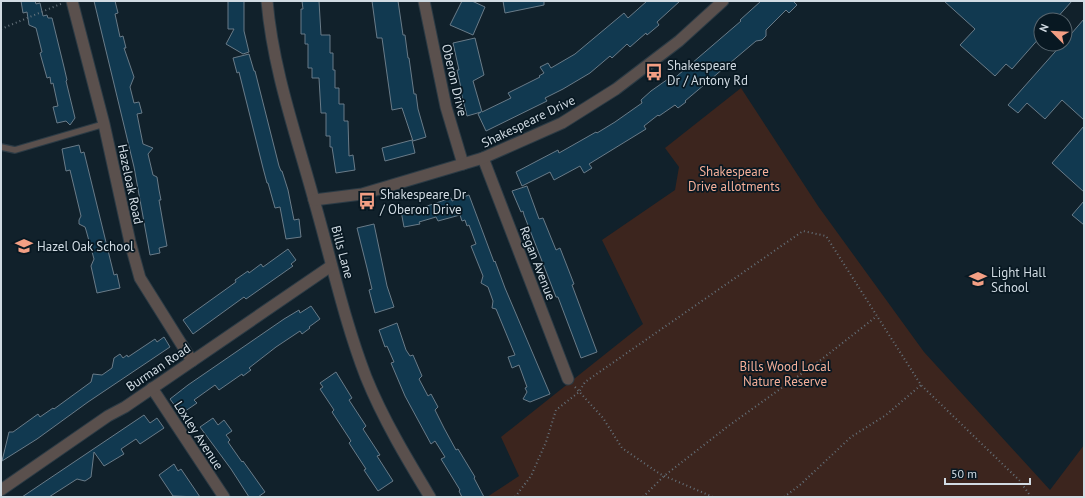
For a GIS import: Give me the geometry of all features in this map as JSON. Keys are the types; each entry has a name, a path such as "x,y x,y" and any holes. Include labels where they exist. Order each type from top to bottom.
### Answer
{"street":[{"name":"Hazeloak Road","path":"72,1 104,124 130,242 140,278 192,361"},
{"name":"Bills Lane","path":"267,1 268,19 287,110 314,200 350,331 376,400 430,497"},
{"name":"Oberon Drive","path":"424,1 446,107 463,164"},
{"name":"Shakespeare Drive","path":"314,200 362,194 463,164 482,158 562,123 616,90 679,41 723,1"},
{"name":"Regan Avenue","path":"482,158 568,379"},
{"name":"Burman Road","path":"1,490 331,266"},
{"name":"Loxley Avenue","path":"152,388 224,497"}],"lane":[{"path":"1,147 15,150 104,124"}],"path":[{"path":"1,29 68,1"},
{"path":"515,497 531,476 546,442 556,410 579,392 586,382 804,231 826,236 921,385 1020,481 1031,497"},
{"path":"643,497 664,476 727,427 822,360 877,316"},
{"path":"568,379 602,418 622,448 664,476 713,497"},
{"path":"784,497 800,485 850,437 886,415 921,385"}],"green space":[{"name":"Bills Wood Local Nature Reserve","path":"741,88 818,206 924,352 1050,490 1084,445 1084,497 487,497 519,476 501,437 643,324 602,240 675,190 679,167 665,148"}],"building":[{"path":"21,1 35,1 36,4 40,3 43,16 47,15 48,18 52,18 75,118 70,125 66,121 57,123 53,107 58,106 53,83 51,84 50,77 47,78 40,53 42,52 36,28 29,25 27,12 23,13"},
{"path":"94,1 115,1 118,13 115,14 120,37 123,36 126,48 124,48 134,77 130,87 134,103 139,102 142,113 137,114 143,144 153,148 148,154 153,175 157,177 161,200 159,200 167,246 159,248 160,253 150,255 134,167"},
{"path":"228,1 244,1 244,31 249,52 243,54 226,44 234,29 228,29"},
{"path":"302,1 319,1 321,35 330,35 330,53 333,53 333,70 335,70 335,88 339,88 339,104 344,104 344,121 348,121 349,156 353,155 355,170 336,173 332,147 330,147 330,136 326,136 326,113 321,113 319,78 312,78 312,68 308,68 308,44 305,44 305,34 301,34 301,9 303,9"},
{"path":"372,1 398,1 414,94 416,94 418,109 426,137 413,141 402,108 392,110 382,38 377,38"},
{"path":"462,1 472,1 485,7 473,35 450,25"},
{"path":"503,1 544,1 544,5 505,13"},
{"path":"647,1 680,1 657,22 659,25 647,35 646,33 630,47 627,44 612,58 610,56 590,73 545,98 547,101 486,131 478,114 481,112 467,116 460,88 457,70 459,70 453,43 475,38 484,75 473,81 482,112 511,98 508,93 540,77 539,76 544,73 540,67 548,63 551,68 575,54 624,13 628,18"},
{"path":"761,1 795,1 794,2 797,5 789,13 786,10 766,30 766,36 762,40 756,41 685,101 686,102 678,108 675,105 659,116 658,115 644,126 646,129 589,164 592,168 584,173 580,166 554,180 550,172 522,186 516,172 558,150 559,153 615,122 642,103 641,100 651,91 668,79 670,82 741,21 740,20"},
{"path":"944,1 1072,1 1062,12 1033,12 1033,45 1012,69 1006,64 995,76 960,45 975,29"},
{"path":"1084,19 1084,120 1062,100 1045,119 1027,103 1018,113 1008,105 1055,52 1073,52 1073,32"},
{"path":"249,54 255,71 279,166 288,190 294,220 299,219 301,237 286,239 280,207 275,208 267,183 239,72 237,73 233,58"},
{"path":"1084,126 1084,192 1052,163"},
{"path":"412,140 415,153 385,161 382,148"},
{"path":"79,145 81,153 84,152 114,275 117,274 120,288 97,293 91,266 94,259 85,227 79,224 81,216 70,170 66,171 62,149"},
{"path":"527,186 539,219 543,218 556,250 560,248 597,352 581,358 523,211 521,212 512,191"},
{"path":"469,195 494,262 495,261 550,394 530,402 523,399 527,392 525,388 527,387 519,365 512,368 508,357 515,355 496,309 492,308 493,301 488,287 481,283 483,276 471,246 476,244 469,225 467,226 465,220 462,221 460,215 438,221 436,217 419,222 420,224 404,227 401,211 424,207 451,198 452,201"},
{"path":"1084,201 1084,225 1072,215"},
{"path":"374,224 387,286 394,307 375,313 369,290 372,289 357,228"},
{"path":"288,249 296,260 291,264 293,266 246,299 244,297 193,334 183,320 236,282 235,280 248,271 249,273 261,264 263,267"},
{"path":"311,306 320,319 309,327 310,328 302,334 300,331 276,347 249,368 251,370 243,376 242,374 219,390 215,385 194,400 197,403 181,414 170,399 284,319 299,310 300,313"},
{"path":"397,323 406,350 410,356 413,355 422,376 419,379 428,396 431,394 438,407 435,410 444,428 456,450 458,449 475,477 474,478 484,497 462,497 459,491 460,490 441,459 445,457 435,441 431,444 405,396 391,363 394,362 387,346 385,347 379,330"},
{"path":"164,337 170,347 88,402 37,439 2,461 9,432 13,432 38,414 40,417 53,408 54,409 91,382 93,374 102,375 112,368 114,358 120,354 123,358 127,355 128,357 155,339 157,342"},
{"path":"336,372 352,398 349,400 366,426 363,429 380,455 377,456 393,481 378,491 349,443 351,441 332,412 334,410 320,389 323,387 320,383"},
{"path":"144,415 150,423 157,418 164,428 140,444 136,439 121,449 124,454 104,466 94,452 91,477 85,481 77,479 49,497 22,497"},
{"path":"213,418 218,425 224,420 232,431 226,435 230,440 228,442 265,492 258,497 249,497 231,469 200,427"},
{"path":"174,464 178,471 181,469 200,497 173,496 159,475"}],"place":[{"name":"Shakespeare Dr / Antony Rd","path":"654,72"},
{"name":"Shakespeare Dr / Oberon Drive","path":"367,201"},
{"name":"Hazel Oak School","path":"24,246"},
{"name":"Light Hall School","path":"978,279"}],"park label":[{"name":"Shakespeare Drive allotments","path":"734,178"}]}
